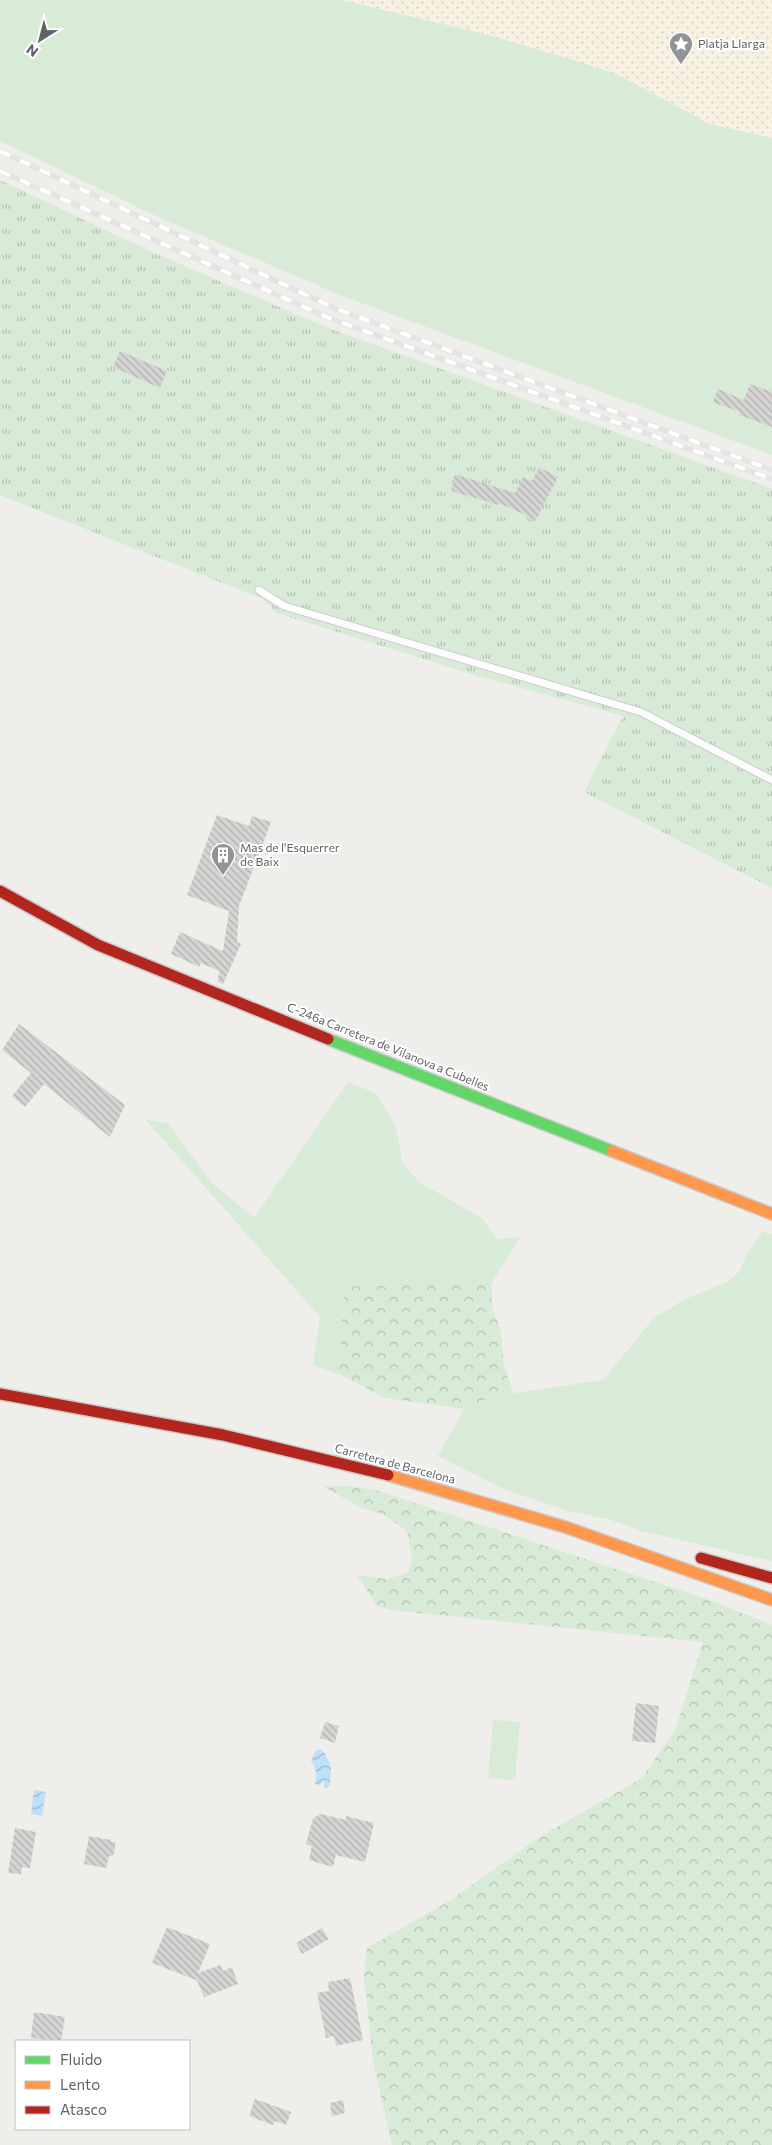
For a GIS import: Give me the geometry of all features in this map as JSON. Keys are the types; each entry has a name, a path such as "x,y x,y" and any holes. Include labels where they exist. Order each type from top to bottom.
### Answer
{"main road":[{"name":"C-246a Carretera de Vilanova a Cubelles","path":"0,890 98,945 375,1058 772,1214"},
{"name":"Carretera de Barcelona","path":"0,1394 172,1426 345,1464 497,1506 611,1541 772,1600"},
{"path":"611,1541 676,1553"},
{"path":"694,1557 772,1578"}],"lane":[{"path":"259,590 284,606 641,712 772,780"}],"green space":[{"path":"0,0 341,0 477,32 564,57 617,74 710,124 772,138 772,455 340,295 156,216 0,141"},
{"path":"0,180 141,247 323,326 772,489 772,888 584,792 623,716 471,674 277,613 262,599 0,495"},
{"path":"348,1082 376,1093 396,1126 402,1162 419,1182 482,1218 497,1239 520,1237 491,1284 344,1286 339,1374 313,1365 320,1317 145,1119 169,1124 211,1182 254,1218"},
{"path":"763,1231 772,1234 772,1561 642,1531 608,1519 568,1511 506,1490 438,1456 464,1409 494,1396 603,1380 654,1318 685,1299 727,1282 739,1272 746,1256"},
{"path":"491,1284 493,1310 501,1332 504,1365 513,1393 494,1396 464,1409 385,1398 339,1374 344,1286"},
{"path":"323,1486 349,1486 376,1490 704,1598 772,1625 772,2145 392,2145 373,2062 364,1975 367,1948 451,1900 538,1838 642,1778 676,1728 703,1642 390,1610 377,1606 357,1575 387,1579 408,1573 412,1560 407,1531 383,1514 361,1508"},
{"path":"493,1720 520,1722 515,1780 488,1778"}],"sand":[{"name":"Platja Llarga","path":"341,0 772,0 772,138 710,124 617,74 564,57 477,32"}],"water":[{"path":"320,1749 325,1753 331,1767 330,1785 327,1788 324,1787 324,1780 319,1786 315,1783 316,1772 311,1762 315,1751"},
{"path":"34,1790 46,1792 42,1816 31,1814"}],"building":[{"path":"120,351 167,371 160,388 113,367"},
{"path":"750,384 772,392 772,427 739,415 740,412 713,402 718,389 744,400"},
{"path":"539,467 558,477 536,520 499,503 499,505 451,491 455,474 515,493 523,477 532,481"},
{"name":"Mas de l'Esquerrer de Baix","path":"217,815 249,826 252,816 271,822 239,906 237,942 241,944 223,984 218,982 219,971 201,963 199,967 171,954 180,932 223,951 229,911 187,895"},
{"path":"19,1024 125,1105 110,1137 44,1084 25,1107 12,1096 31,1073 2,1050"},
{"path":"636,1703 659,1706 655,1743 632,1741"},
{"path":"325,1722 339,1726 335,1743 320,1738"},
{"path":"320,1814 346,1820 346,1816 374,1823 365,1862 336,1855 333,1867 309,1860 312,1846 306,1844 313,1819"},
{"path":"15,1828 36,1832 30,1868 22,1867 21,1874 8,1873"},
{"path":"89,1836 116,1842 113,1856 109,1856 106,1868 84,1864"},
{"path":"167,1927 210,1944 198,1973 220,1965 223,1971 232,1967 238,1984 204,1997 196,1978 196,1980 152,1963"},
{"path":"322,1928 329,1939 302,1954 296,1943"},
{"path":"350,1978 363,2040 336,2046 334,2036 326,2038 317,1993 329,1991 328,1982"},
{"path":"34,2012 65,2017 61,2040 31,2038"},
{"path":"255,2099 291,2112 286,2125 275,2121 273,2125 249,2116"},
{"path":"343,2100 345,2113 332,2116 330,2103"}],"railway":[{"path":"0,151 334,308 772,470"},
{"path":"0,171 329,318 772,479"}],"traffic: fast":[{"path":"328,1039 612,1151"}],"traffic: slow":[{"path":"612,1151 772,1214"},
{"path":"388,1475 565,1527 772,1600"}],"traffic: jam":[{"path":"0,891 98,945 328,1039"},
{"path":"0,1394 223,1435 388,1475"},
{"path":"701,1558 772,1578"}],"place":[{"name":"Platja Llarga","path":"681,65"},
{"name":"Mas de l'Esquerrer de Baix","path":"223,876"}]}
